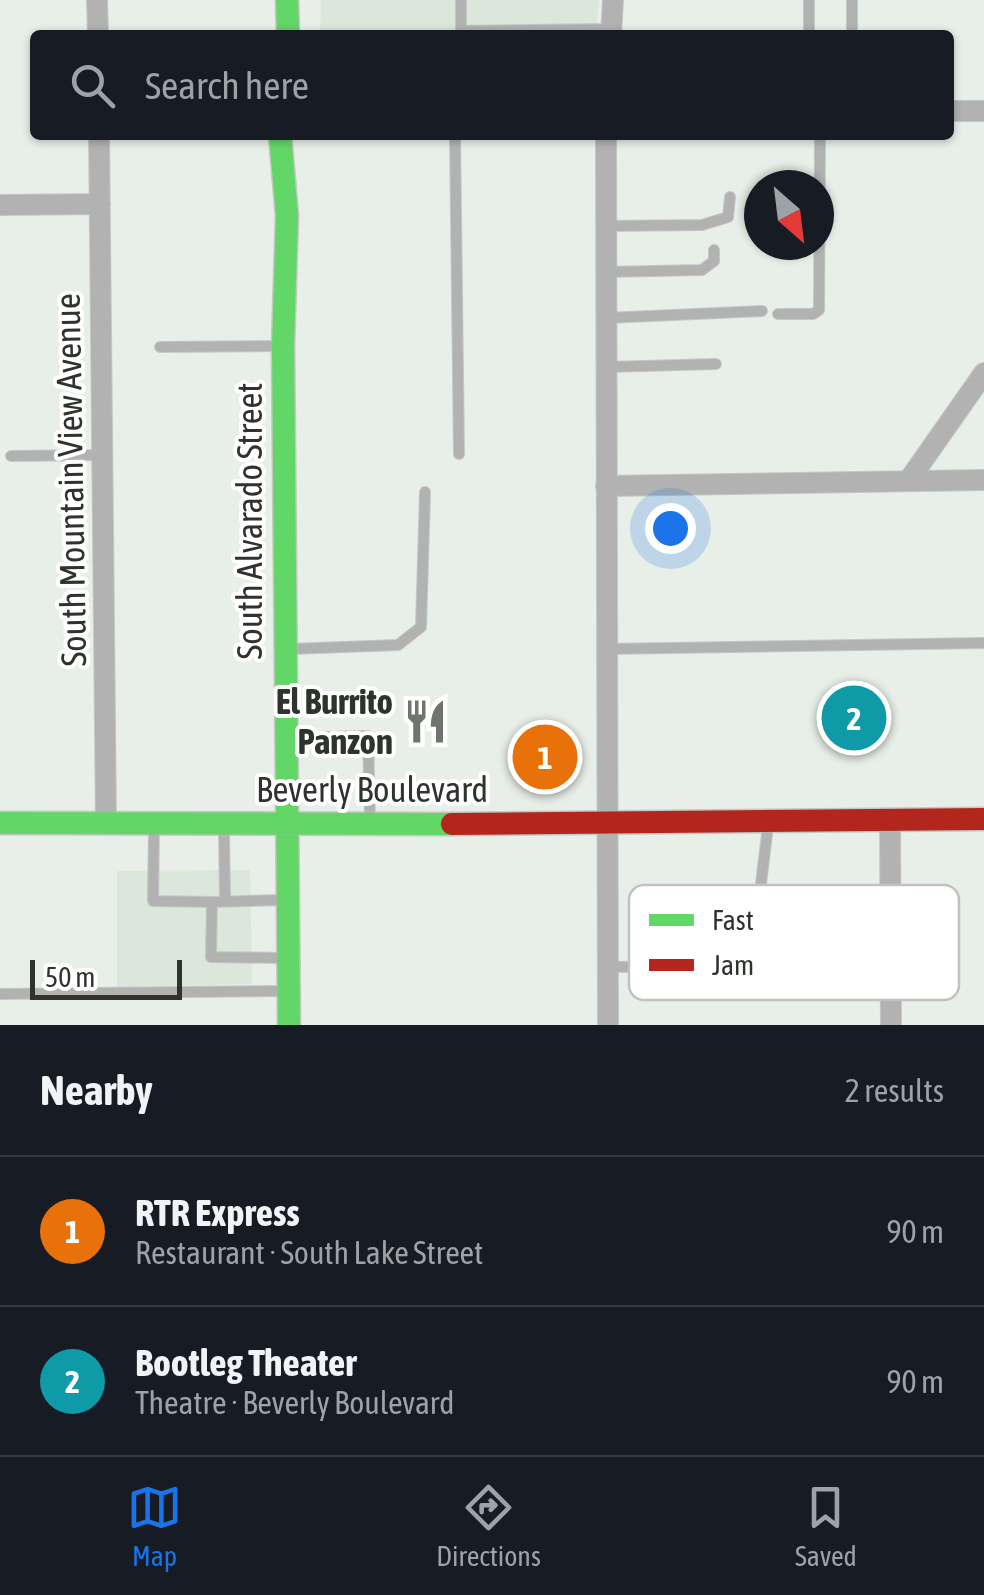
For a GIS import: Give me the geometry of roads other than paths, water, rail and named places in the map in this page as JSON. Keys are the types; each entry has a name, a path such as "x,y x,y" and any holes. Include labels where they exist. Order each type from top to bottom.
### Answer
{"main road":[{"path":"288,0 288,30"},
{"name":"South Alvarado Street","path":"280,140 287,216"},
{"name":"South Alvarado Street","path":"290,1025 291,826 284,650 283,345 287,216 298,140"},
{"name":"Beverly Boulevard","path":"0,823 291,826 984,820"}],"street":[{"path":"98,0 98,30"},
{"path":"611,30 613,0"},
{"path":"954,112 984,111"},
{"name":"South Mountain View Avenue","path":"99,140 106,824"},
{"path":"606,140 608,1025"},
{"path":"0,205 100,204"},
{"path":"908,480 984,373"},
{"path":"606,486 984,480"},
{"path":"889,885 890,821"},
{"path":"890,1000 891,1025"}],"lane":[{"path":"461,0 461,30"},
{"path":"808,0 810,30"},
{"path":"852,0 852,30"},
{"path":"455,140 458,454"},
{"path":"778,314 814,314 819,310 820,140"},
{"path":"606,226 702,226 728,217 730,197"},
{"path":"606,272 702,270 714,262 714,250"},
{"path":"606,318 762,311"},
{"path":"160,347 283,345"},
{"path":"606,367 716,364"},
{"path":"11,456 102,455"},
{"path":"284,650 398,646 421,627 425,492"},
{"path":"607,649 984,644"},
{"path":"288,738 368,736 370,824"},
{"path":"761,885 769,820"},
{"path":"154,824 153,901 290,900"},
{"path":"224,825 225,901"},
{"path":"212,902 211,957 290,958"},
{"path":"608,967 629,967"},
{"path":"0,994 290,990"}],"place":[{"name":"Bootleg Theater","path":"854,718"},
{"name":"El Burrito Panzon","path":"426,721"},
{"name":"RTR Express","path":"545,757"}]}
